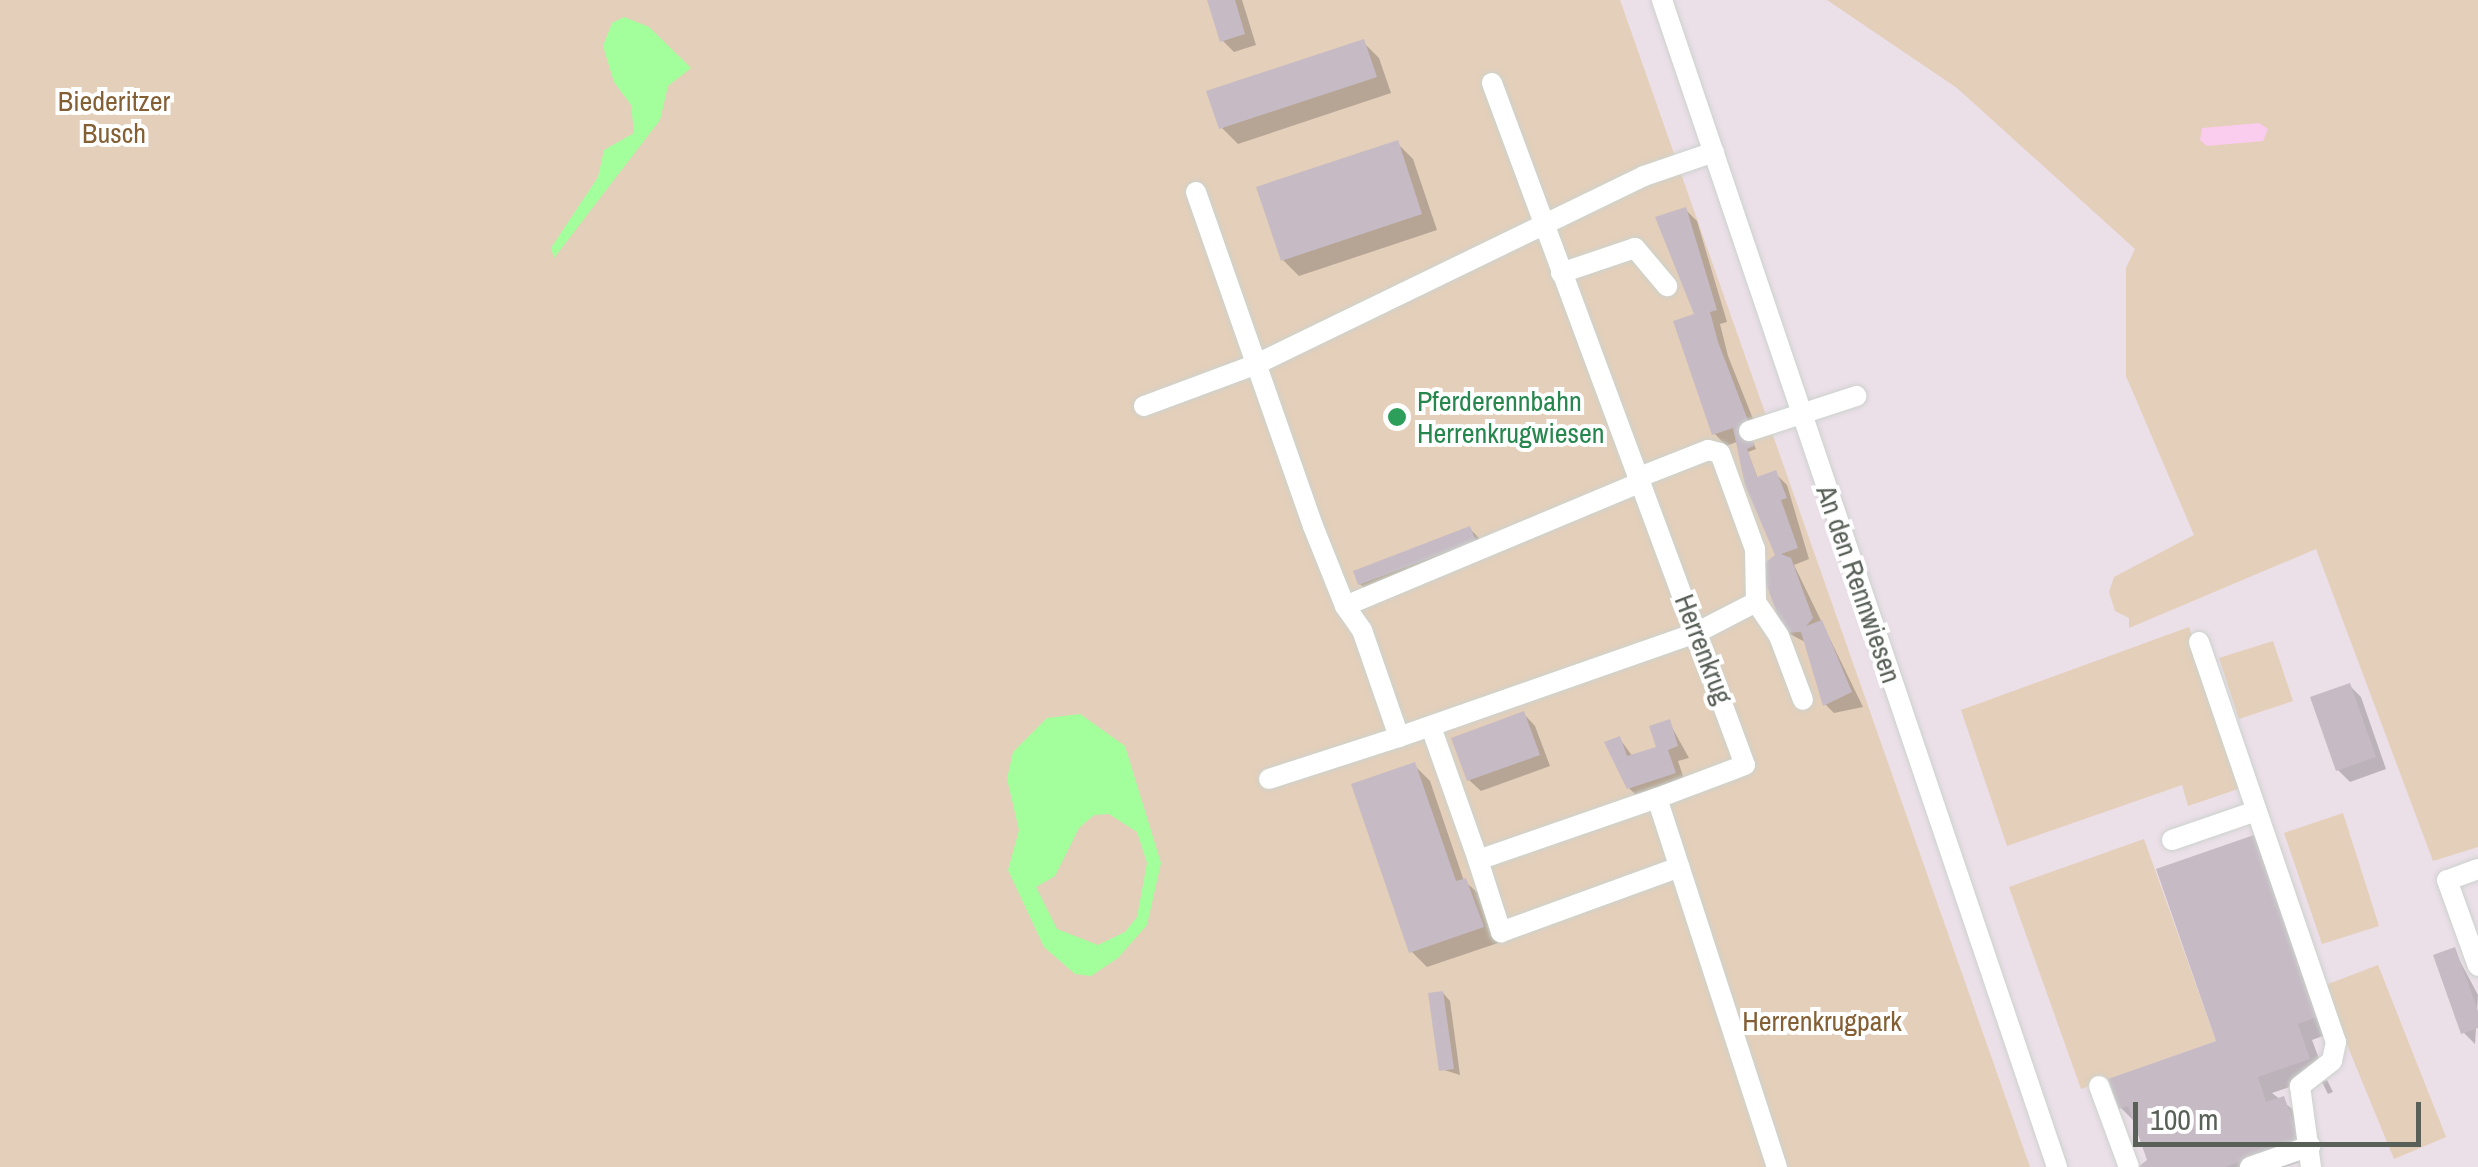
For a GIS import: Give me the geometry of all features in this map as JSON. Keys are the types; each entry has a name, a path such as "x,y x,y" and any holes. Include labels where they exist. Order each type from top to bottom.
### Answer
{"street":[{"name":"An den Rennwiesen","path":"1662,0 2057,1167"},
{"name":"Herrenkrug","path":"1492,83 1698,632 1744,766 1657,798"},
{"path":"1144,406 1257,364 1644,176 1714,152"},
{"path":"1196,192 1344,606 1362,630 1398,737"},
{"path":"1562,274 1635,248 1666,286"},
{"path":"1749,432 1856,396"},
{"path":"1344,606 1708,450 1720,454 1756,555 1756,602 1779,636 1803,700"},
{"path":"1269,779 1431,727 1698,632 1756,602"},
{"path":"2199,642 2336,1042 2332,1061 2300,1086 2311,1156 2250,1167"},
{"path":"1431,727 1500,932 1680,867"},
{"path":"1478,860 1657,798 1777,1167"},
{"path":"2172,840 2256,812"},
{"path":"2478,869 2447,880 2478,966"},
{"path":"2099,1086 2129,1167"}],"green space":[{"path":"0,0 1620,0 2030,1167 0,1167"},
{"path":"1827,0 2478,0 2478,847 2433,861 2316,549 2129,628 2129,618 2115,611 2109,592 2114,577 2194,535 2126,376 2126,268 2135,249 1957,88"},
{"path":"2189,627 2241,788 2188,806 2182,785 2007,846 1961,710"},
{"path":"2273,641 2293,701 2239,719 2219,658"},
{"path":"2343,813 2379,926 2322,944 2284,833"},
{"path":"2144,839 2216,1041 2081,1089 2009,887"},
{"path":"2378,965 2446,1137 2394,1159 2323,986"}],"sand":[{"path":"2259,123 2268,129 2263,141 2207,146 2200,140 2202,128"}],"shaded area":[{"path":"624,17 649,27 691,68 668,86 660,120 554,258 551,248 598,177 604,150 634,133 631,105 614,82 603,46 612,23"},
{"path":"1080,714 1125,746 1161,863 1147,925 1118,958 1091,976 1075,974 1044,947 1008,870 1019,830 1007,779 1013,752 1047,718","holes":["1109,814 1137,832 1147,863 1137,917 1125,932 1098,945 1057,929 1036,887 1055,876 1079,828 1094,815"]}],"building":[{"path":"1207,0 1235,0 1245,34 1220,42"},
{"path":"1364,39 1377,77 1219,129 1206,91"},
{"path":"1398,140 1422,214 1281,261 1256,187"},
{"path":"1686,207 1717,310 1710,312 1718,342 1749,423 1754,446 1747,449 1757,477 1776,470 1787,498 1781,500 1798,548 1781,554 1791,558 1813,618 1806,626 1822,620 1852,692 1823,706 1801,632 1784,633 1760,567 1775,555 1745,485 1733,428 1712,435 1673,321 1694,314 1655,217"},
{"path":"1470,526 1476,541 1358,585 1353,571"},
{"path":"2350,683 2376,757 2336,771 2310,697"},
{"path":"1524,711 1540,755 1467,781 1451,738"},
{"path":"1670,719 1678,746 1668,750 1676,773 1627,789 1604,742 1620,736 1627,756 1656,747 1649,726"},
{"path":"1415,762 1456,881 1466,878 1484,927 1409,953 1351,784"},
{"path":"2254,835 2317,1017 2298,1024 2310,1059 2258,1077 2266,1102 2284,1096 2300,1141 2225,1167 2138,1167 2147,1160 2128,1106 2119,1109 2108,1079 2216,1041 2156,869"},
{"path":"2455,947 2478,1011 2478,1028 2461,1034 2433,955"},
{"path":"1443,991 1454,1069 1439,1071 1428,993"}],"place":[{"name":"Pferderennbahn Herrenkrugwiesen","path":"1397,417"}],"park label":[{"name":"Biederitzer Busch","path":"114,117"},
{"name":"Herrenkrugpark","path":"1822,1021"}]}
